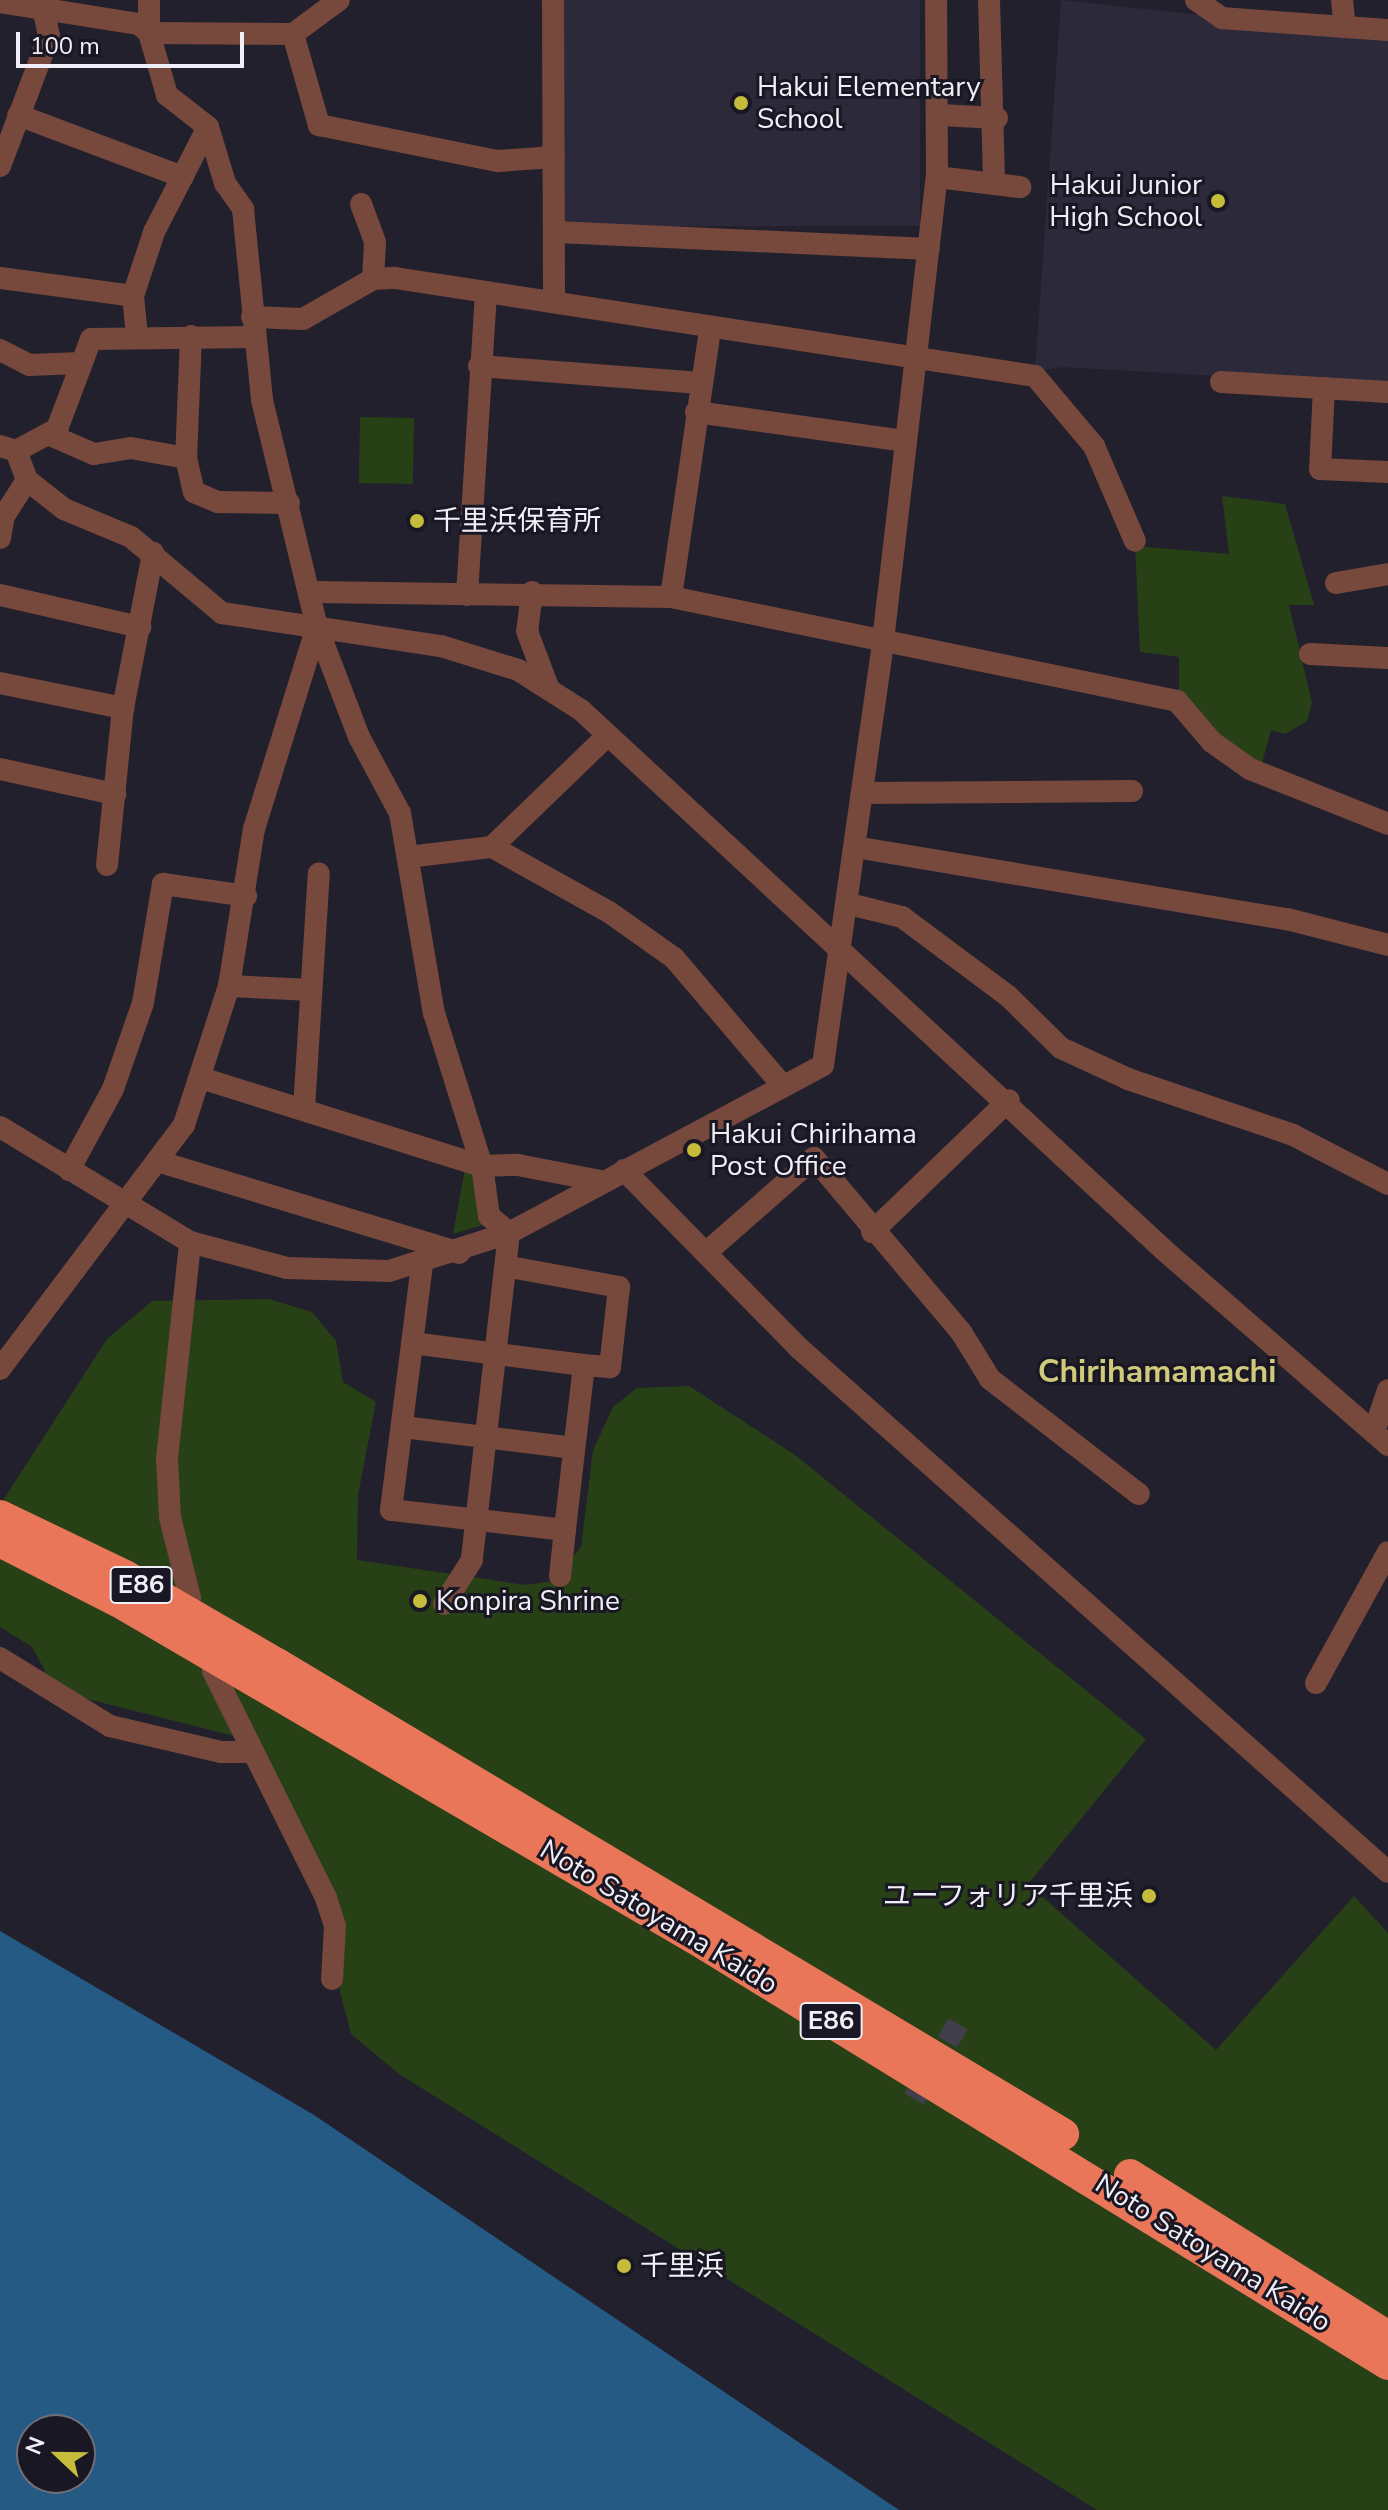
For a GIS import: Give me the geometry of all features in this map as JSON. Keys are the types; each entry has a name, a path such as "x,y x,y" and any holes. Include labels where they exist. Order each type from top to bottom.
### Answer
{"highway":[{"name":"Noto Satoyama Kaido","path":"0,1516 125,1576 277,1664 1176,2203 1388,2337"},
{"name":"Noto Satoyama Kaido","path":"0,1541 308,1710 1097,2180 1388,2364"},
{"path":"1097,2180 1164,2238 1388,2385"},
{"path":"1176,2203 1388,2317"}],"street":[{"path":"149,0 149,33 167,95 208,127 225,183 243,209 262,400 313,592 317,627 359,737 400,813 434,1013 482,1166 489,1216 509,1233 510,1267 472,1560 444,1604"},
{"path":"0,2 44,12 139,24 149,33 293,34 339,0"},
{"path":"553,0 554,302"},
{"path":"0,1127 190,1242 287,1268 343,1274 422,1266 509,1233 600,1181 783,1086 828,1056 883,641 937,177 940,115 936,0"},
{"path":"989,0 997,118 994,184"},
{"path":"1196,0 1222,18 1388,30"},
{"path":"1342,0 1345,27"},
{"path":"0,166 49,36 44,12"},
{"path":"293,34 319,125 498,161 554,157"},
{"path":"18,115 183,177"},
{"path":"940,115 997,118"},
{"path":"137,336 133,296 154,232 208,127"},
{"path":"937,177 1020,187"},
{"path":"361,204 375,242 373,279"},
{"path":"556,232 929,249"},
{"path":"0,278 133,296"},
{"path":"50,435 91,339 191,336 303,319 373,279 554,302 710,330 1035,376 1094,446 1135,541"},
{"path":"467,595 479,366 486,294"},
{"path":"671,597 710,330"},
{"path":"191,336 187,478 206,497 289,503"},
{"path":"0,350 29,365 81,363"},
{"path":"479,366 700,383"},
{"path":"1221,382 1388,392"},
{"path":"1324,388 1320,469 1388,472"},
{"path":"696,412 906,441"},
{"path":"186,458 131,448 94,454 50,435 8,448 27,480 64,509 153,553 222,613 441,646 548,687 1009,1100 1165,1251 1381,1439"},
{"path":"1,523 27,480"},
{"path":"107,865 123,708 153,553"},
{"path":"1336,583 1388,574"},
{"path":"313,592 467,595 532,592 671,597 1177,701 1212,742 1250,769 1388,824"},
{"path":"532,592 527,631 548,687"},
{"path":"0,595 140,627"},
{"path":"0,1369 122,1202 184,1125 229,986 246,896 254,829 317,627"},
{"path":"1310,654 1388,658"},
{"path":"0,683 123,708"},
{"path":"492,847 605,738"},
{"path":"0,769 115,794"},
{"path":"862,793 1132,791"},
{"path":"408,857 492,847 609,912 674,958 783,1086"},
{"path":"855,847 1287,919 1388,945"},
{"path":"304,1109 319,873"},
{"path":"69,1170 113,1089 143,1003 163,884 246,896"},
{"path":"849,904 902,917 1008,996 1061,1048 1128,1079 1293,1135 1388,1184"},
{"path":"229,986 311,990"},
{"path":"201,1078 482,1166 518,1165 600,1181"},
{"path":"872,1232 1009,1100"},
{"path":"708,1251 814,1158 872,1232 961,1332 990,1379 1139,1494"},
{"path":"157,1161 459,1253"},
{"path":"624,1170 903,1444 1388,1872"},
{"path":"190,1242 167,1459 170,1517 190,1598"},
{"path":"422,1266 391,1510 565,1530"},
{"path":"412,1343 610,1367 619,1287 510,1267"},
{"path":"560,1576 584,1365"},
{"path":"1381,1439 1388,1390"},
{"path":"403,1427 574,1448"},
{"path":"1316,1683 1388,1552"},
{"path":"0,1658 110,1726 221,1752 250,1752"},
{"path":"213,1671 250,1752 326,1898 335,1926 332,1979"}],"shaded area":[{"name":"Hakui Elementary School","path":"560,0 920,0 920,226 560,226"},
{"name":"Hakui Junior High School","path":"1061,0 1388,35 1388,386 1064,367 1035,371"}],"green space":[{"path":"360,417 414,418 413,484 359,483"},
{"path":"1222,496 1285,504 1314,605 1289,605 1312,703 1307,721 1285,734 1271,730 1261,767 1214,735 1179,690 1179,657 1140,652 1135,546 1229,554"},
{"path":"465,1169 475,1170 483,1225 453,1234"},
{"path":"269,1299 312,1312 336,1341 343,1382 376,1402 358,1495 357,1560 525,1585 553,1581 581,1547 593,1450 613,1407 637,1388 689,1386 795,1455 1146,1739 1028,1884 1216,2050 1354,1896 1388,1933 1388,2510 1097,2510 399,2074 351,2034 340,1992 343,1919 258,1742 56,1691 32,1647 0,1627 0,1505 107,1339 152,1301"}],"water":[{"path":"0,1931 314,2115 899,2510 0,2510"}],"tunnel":[{"path":"914,2099 958,2024"}],"place":[{"name":"Hakui Elementary School","path":"741,103"},
{"name":"Hakui Junior High School","path":"1218,201"},
{"name":"千里浜保育所","path":"417,521"},
{"name":"Hakui Chirihama Post Office","path":"694,1150"},
{"name":"Konpira Shrine","path":"420,1601"},
{"name":"ユーフォリア千里浜","path":"1149,1896"},
{"name":"千里浜","path":"624,2266"}],"district":[{"name":"Chirihamamachi","path":"1157,1372"}]}
